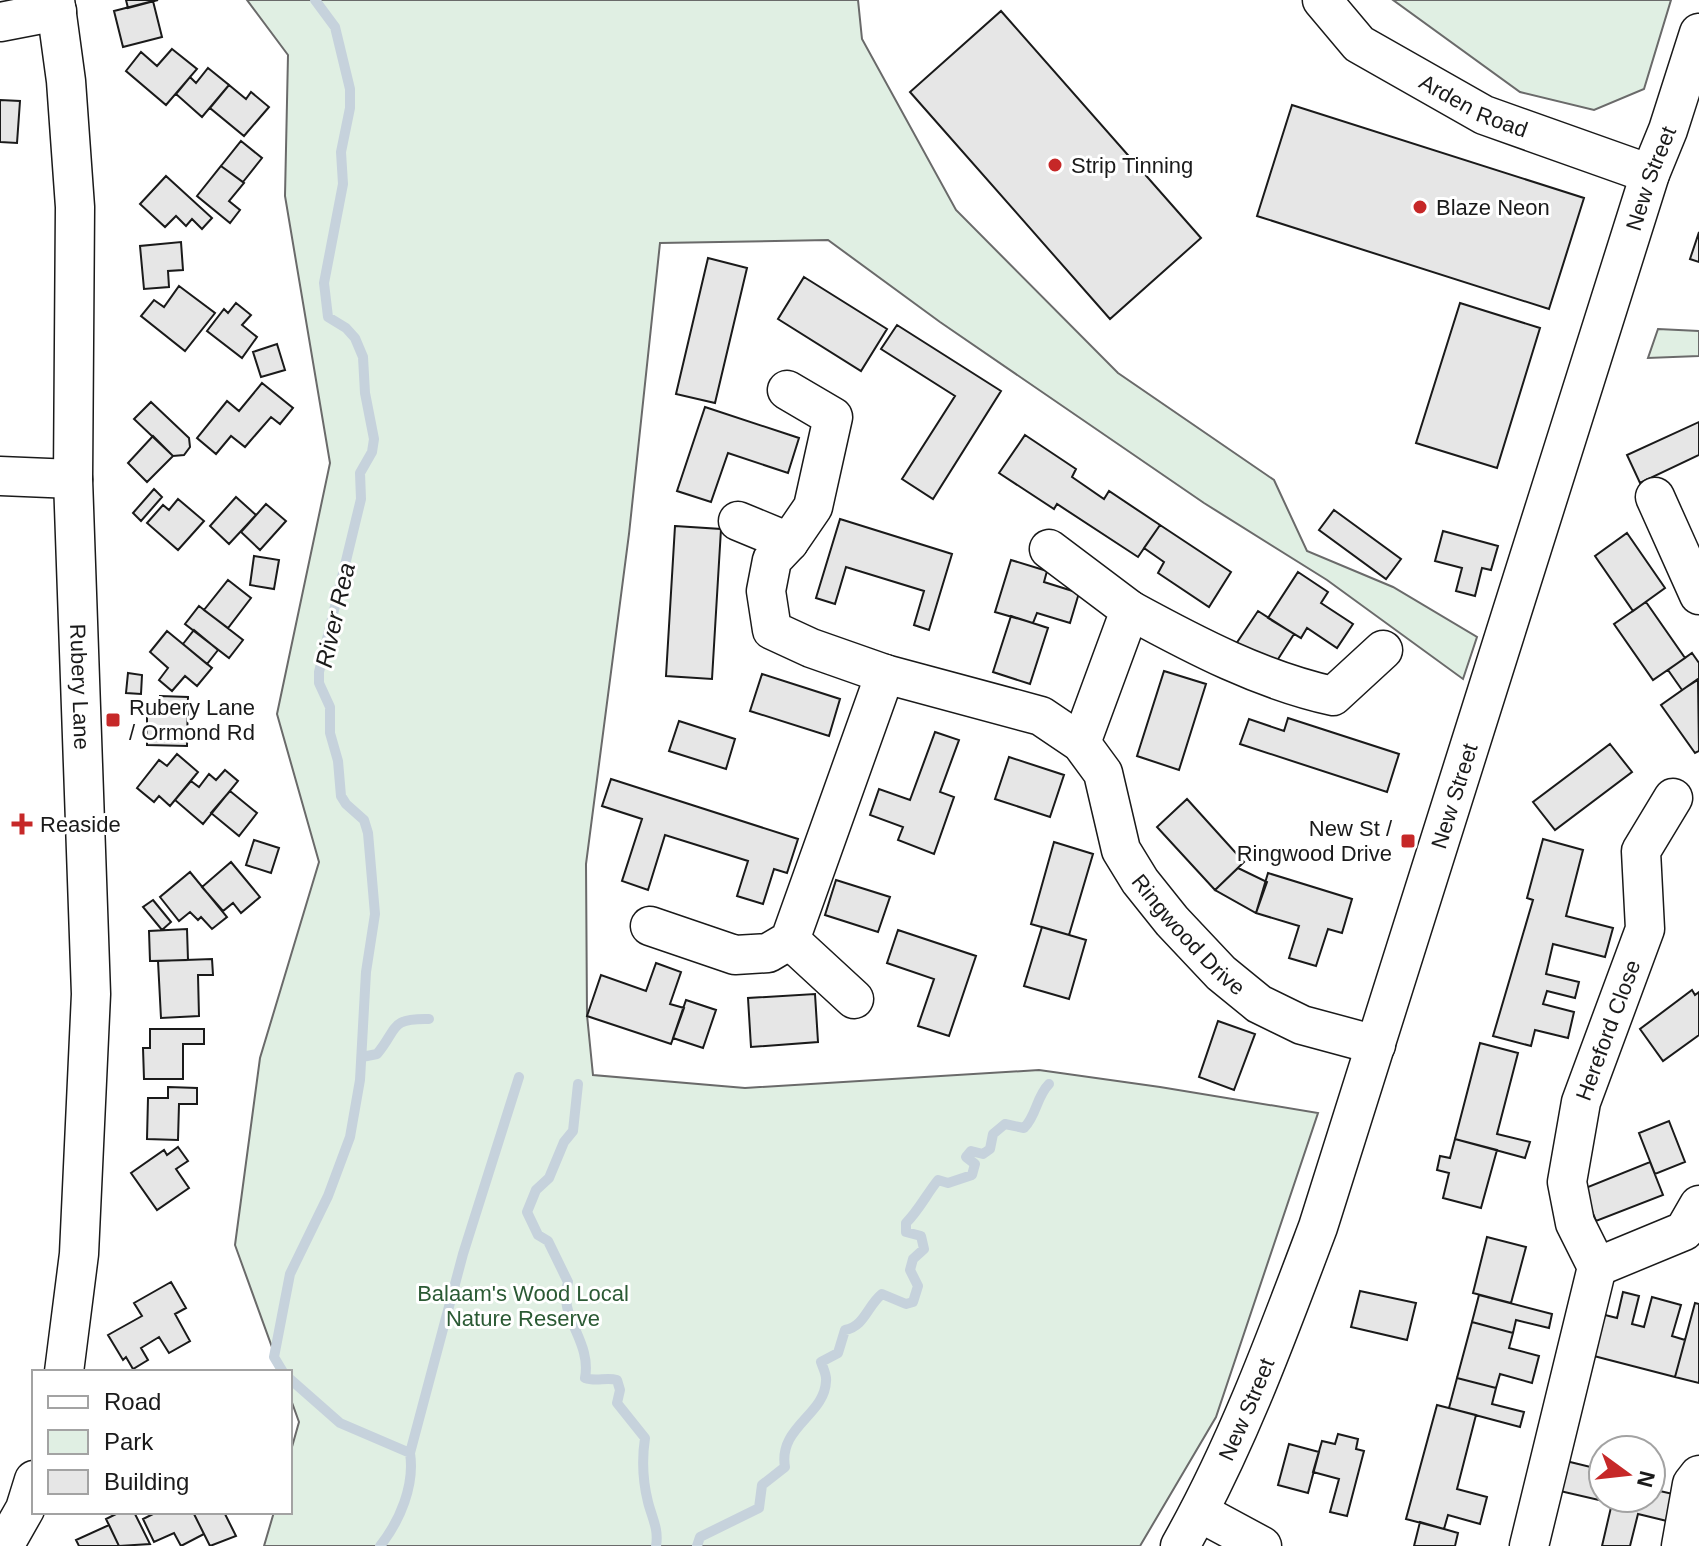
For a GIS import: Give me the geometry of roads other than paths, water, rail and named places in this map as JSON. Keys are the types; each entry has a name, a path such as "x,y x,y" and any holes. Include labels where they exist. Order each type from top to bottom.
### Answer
{"street":[{"name":"Arden Road","path":"1322,0 1359,44 1484,115 1650,174"},
{"path":"0,22 56,5"},
{"name":"Rubery Lane","path":"56,5 75,207 73,479 91,994 79,1254 64,1370"},
{"name":"New Street","path":"1180,1546 1261,1379 1318,1227 1650,174 1668,130 1699,33"},
{"name":"Ringwood Drive","path":"787,390 833,417 813,507 789,542 772,560 766,591 772,630 811,648 885,674 1041,716 1081,743 1103,773 1121,850 1172,921 1221,973 1259,1004 1302,1025 1376,1045"},
{"path":"0,476 73,479"},
{"path":"1655,497 1699,595"},
{"path":"738,521 789,542"},
{"path":"1049,549 1130,610 1244,668 1308,690 1333,696 1383,650"},
{"path":"1081,743 1130,610"},
{"path":"650,926 735,955 768,953 790,940 885,674"},
{"name":"Hereford Close","path":"1597,1267 1575,1223 1567,1182 1581,1102 1645,929 1641,851 1673,798"},
{"path":"790,940 854,999"},
{"path":"1529,1546 1597,1267 1694,1228"},
{"path":"1681,1546 1692,1484 1699,1475"},
{"path":"4,1546 25,1509 32,1486"},
{"path":"1199,1512 1262,1546"}],"waterway":[{"name":"River Rea","path":"282,1370 274,1357 290,1274 328,1196 350,1137 360,1080 366,972 375,914 368,833 364,820 341,796 338,761 330,733 330,707 319,683 319,672 361,499 360,473 372,452 374,439 365,393 363,357 355,338 328,317 324,283 343,184 341,152 350,108 350,89 335,27 315,0"},
{"path":"362,1057 377,1054 401,1023 429,1019"},
{"path":"410,1453 463,1254 519,1077"},
{"path":"578,1084 573,1131 564,1142 549,1178 536,1190 527,1212 538,1235 548,1241 568,1282 567,1306 584,1352 585,1378 617,1380 620,1390 617,1403 645,1438 644,1478 656,1529 656,1546"},
{"path":"697,1546 700,1537 759,1508 762,1485 785,1467 788,1441 824,1393 826,1379 821,1362 838,1353 845,1330 862,1320 882,1294 906,1304 913,1302 918,1286 910,1270 913,1259 924,1249 921,1236 906,1232 906,1223 938,1180 948,1183 972,1175 975,1164 966,1157 971,1151 983,1154 990,1149 993,1134 1005,1124 1024,1128 1049,1084"},
{"name":"River Rea","path":"292,1381 340,1423 410,1453 408,1490 394,1525 380,1546"}],"place":[{"name":"Strip Tinning","path":"1055,165"},
{"name":"Blaze Neon","path":"1420,207"},
{"name":"Rubery Lane / Ormond Rd","path":"113,720"},
{"name":"Reaside","path":"22,824"},
{"name":"New St / Ringwood Drive","path":"1408,841"}],"park label":[{"name":"Balaam's Wood Local Nature Reserve","path":"523,1306"}]}
